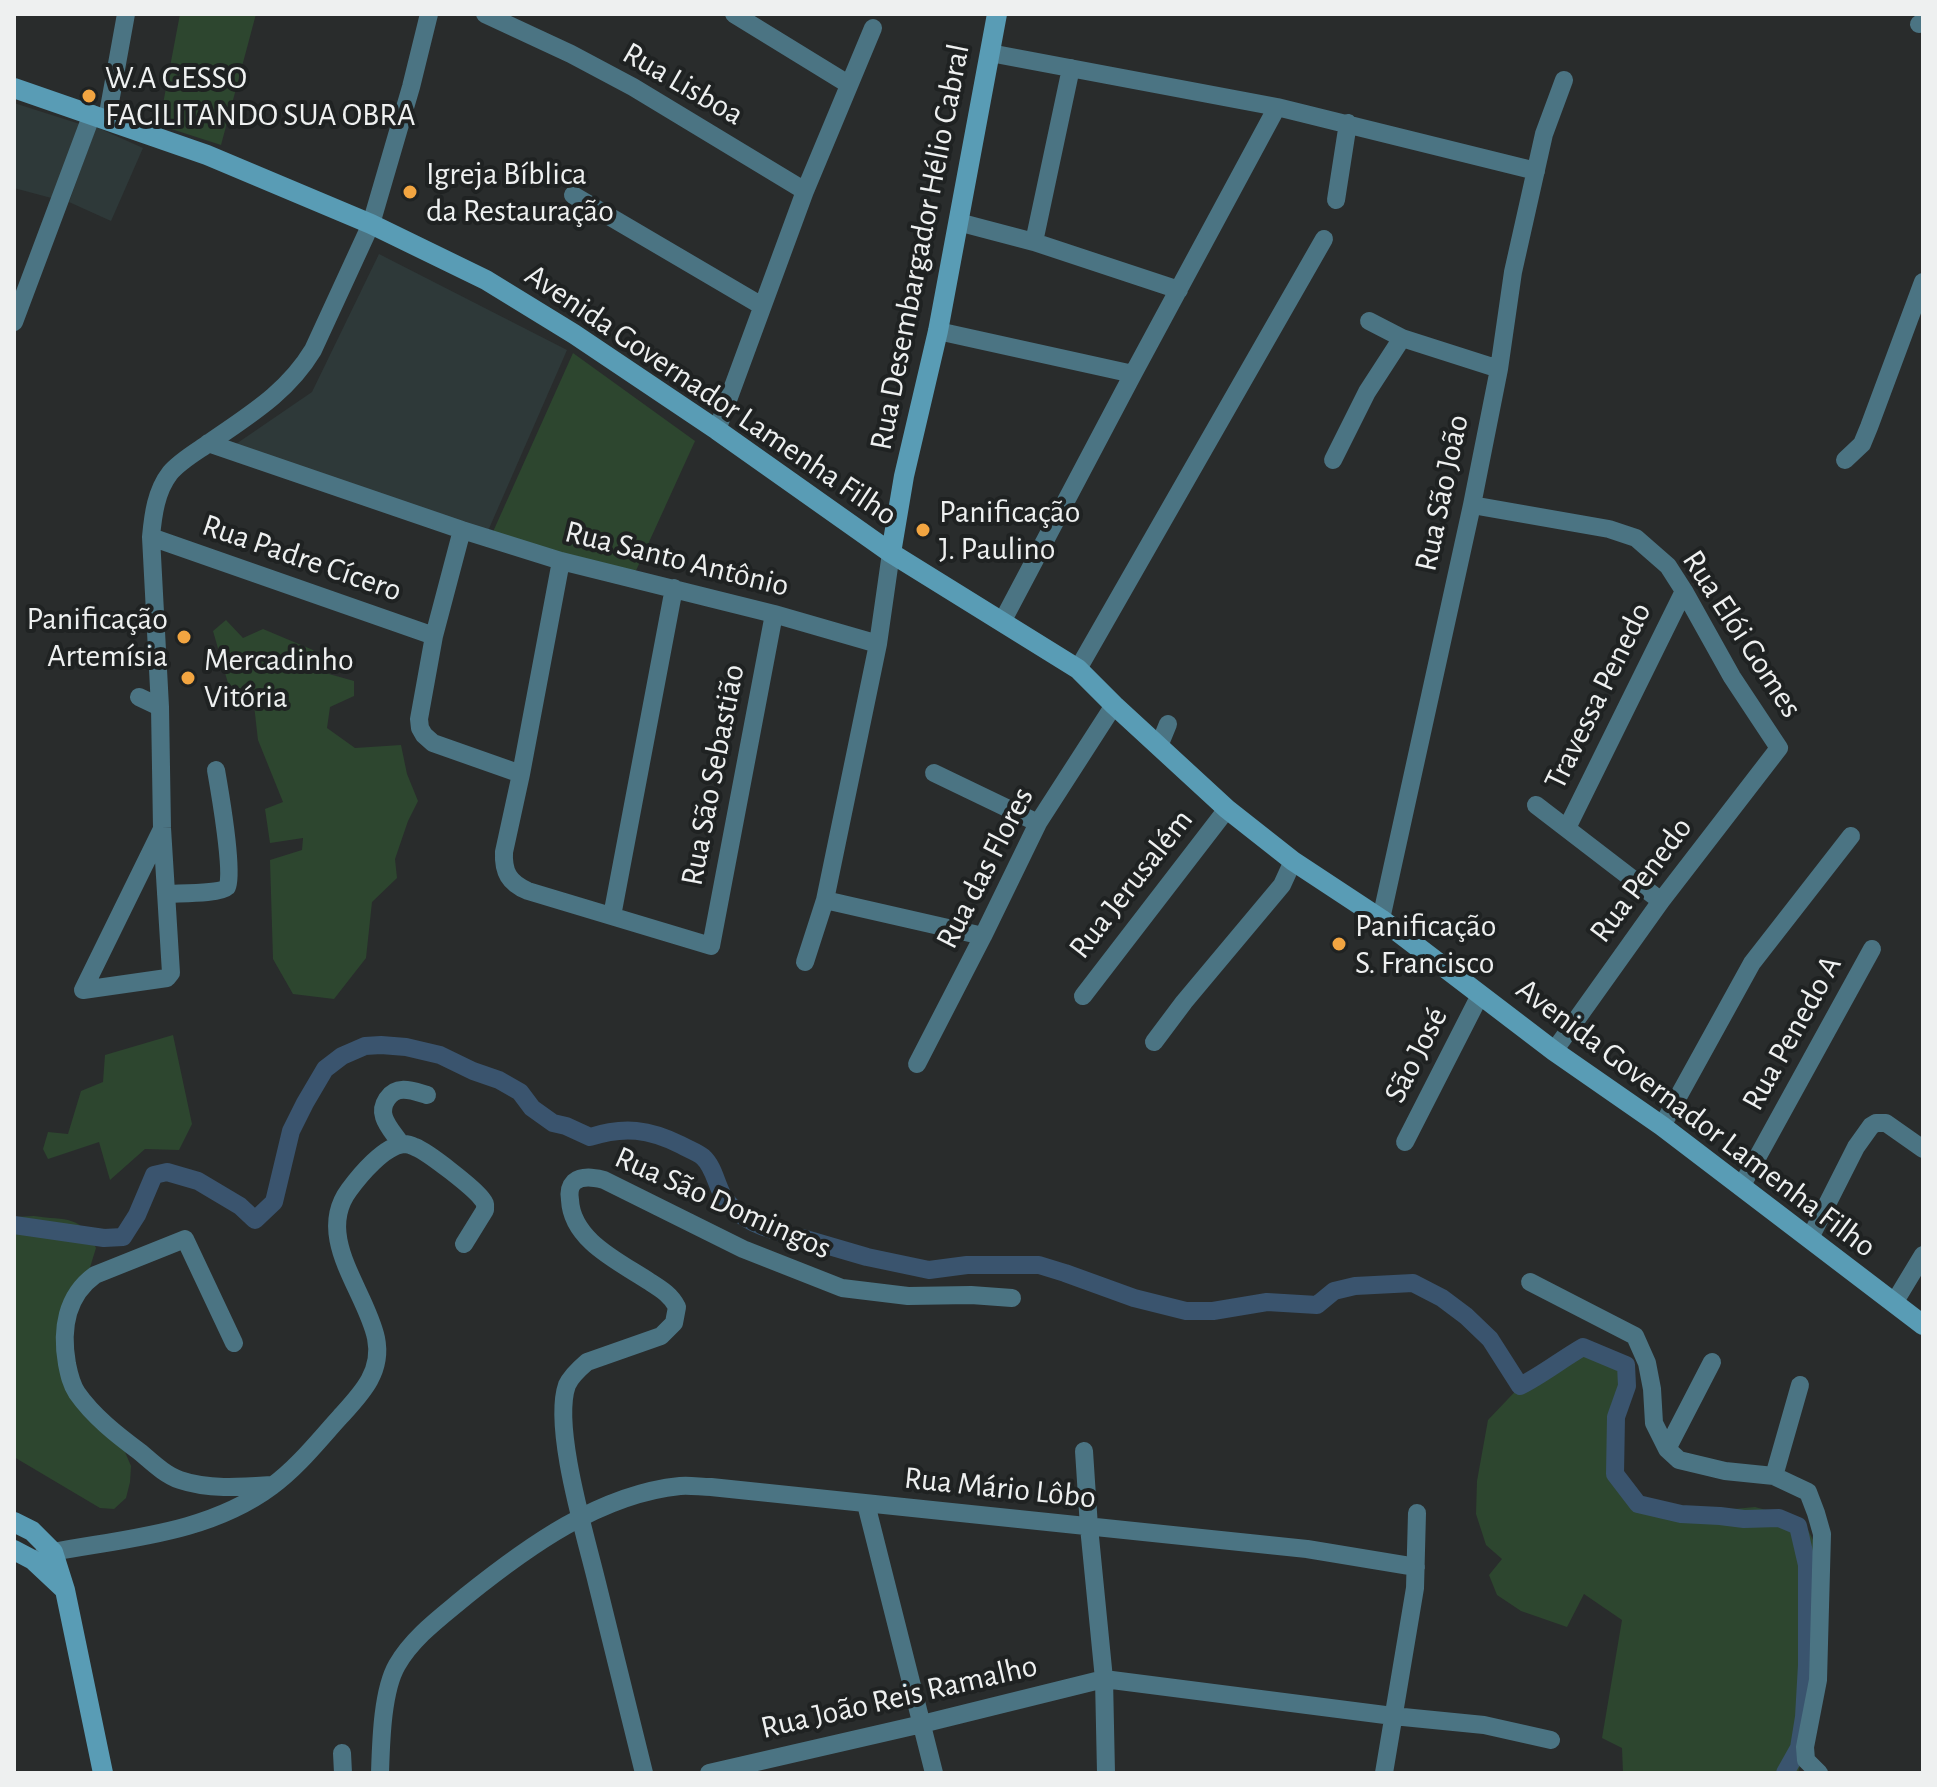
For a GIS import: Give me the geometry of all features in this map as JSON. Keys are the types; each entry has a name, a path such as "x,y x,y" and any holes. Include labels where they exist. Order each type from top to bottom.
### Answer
{"street":[{"path":"16,316 99,117 126,14"},
{"path":"162,828 83,990 167,978 171,973 151,537 153,514 169,462 208,443 286,387 302,369 371,224 429,14"},
{"name":"Rua Lisboa","path":"485,14 633,87 805,191"},
{"path":"734,14 848,84"},
{"name":"Rua Desembargador Hélio Cabral","path":"805,962 825,900 878,644 904,476 938,331 997,14"},
{"path":"717,430 805,191 873,28"},
{"path":"990,53 1277,107 1536,171"},
{"path":"1034,242 1071,68"},
{"name":"Rua São João","path":"1381,919 1472,505 1499,369 1513,272 1544,134 1564,80"},
{"name":"Avenida Governador Lamenha Filho","path":"14,88 207,155 371,224 486,280 574,334 891,553 1078,669 1227,809 1293,861 1381,919 1554,1051 1662,1126 1923,1325"},
{"path":"1002,622 1277,107"},
{"path":"1336,200 1348,123"},
{"path":"573,195 762,306"},
{"path":"958,222 1034,242 1179,290"},
{"path":"1078,669 1324,239"},
{"path":"1845,460 1862,444 1923,282"},
{"path":"1369,321 1402,338 1499,369"},
{"path":"938,331 1133,374"},
{"path":"1333,460 1367,392 1402,338"},
{"name":"Rua Santo Antônio","path":"208,443 561,561 774,614 878,644"},
{"name":"Rua Elói Gomes","path":"1472,505 1609,529 1636,538 1668,566 1732,677 1779,748"},
{"path":"462,530 434,636 420,728 433,743 521,774"},
{"name":"Rua Padre Cícero","path":"151,537 434,636"},
{"path":"561,561 504,863 510,881 517,887 612,916 674,588"},
{"name":"Travessa Penedo","path":"1567,828 1684,591"},
{"name":"Rua São Sebastião","path":"612,916 711,946 774,614"},
{"path":"139,697 160,707"},
{"name":"Rua das Flores","path":"917,1064 1038,823 1114,705"},
{"path":"1159,746 1168,724"},
{"name":"Rua Penedo","path":"1554,1051 1661,901 1779,748"},
{"path":"166,894 221,891 230,880 216,770"},
{"path":"934,773 1038,823"},
{"name":"Travessa Penedo","path":"1536,805 1661,901"},
{"name":"Rua Jerusalém","path":"1083,996 1227,809"},
{"path":"1662,1126 1752,963 1851,836"},
{"path":"1154,1042 1282,885 1293,861"},
{"path":"825,900 983,936"},
{"name":"Rua Penedo A","path":"1741,1187 1872,949"},
{"name":"São José","path":"1405,1142 1480,995"},
{"path":"401,1144 384,1119 383,1107 388,1097 404,1089 427,1095"},
{"path":"1810,1238 1856,1147 1871,1126 1886,1123 1923,1149"},
{"path":"23,1555 53,1552 204,1522 229,1513 275,1485 362,1394 377,1363 377,1340 338,1245 336,1226 338,1210 347,1192 380,1156 401,1144 418,1147 483,1200 485,1210 464,1244"},
{"name":"Rua São Domingos","path":"581,1516 564,1425 568,1384 587,1362 661,1336 674,1323 677,1307 669,1295 596,1246 585,1235 577,1225 570,1203 571,1187 575,1182 590,1177 604,1180 743,1249 842,1288 908,1296 1012,1298"},
{"path":"234,1343 185,1239 95,1275 83,1284 67,1315 64,1336 69,1378 76,1392 120,1436 169,1475 182,1481 216,1486 275,1485"},
{"path":"1894,1303 1923,1255"},
{"path":"1530,1282 1635,1336 1647,1363 1654,1423 1667,1449 1679,1460 1725,1471 1774,1476 1808,1492 1822,1534 1818,1680 1805,1747 1806,1760 1819,1773"},
{"path":"1667,1449 1712,1362"},
{"path":"1774,1476 1800,1385"},
{"path":"1084,1451 1104,1679 1106,1773"},
{"name":"Rua Mário Lôbo","path":"380,1773 389,1684 396,1666 428,1627 500,1569 581,1516 622,1499 682,1486 1307,1549 1416,1567"},
{"path":"866,1504 934,1773"},
{"path":"1384,1773 1415,1588 1417,1513"},
{"path":"581,1516 644,1773"},
{"path":"14,1522 32,1531 53,1552 65,1590 103,1773"},
{"path":"23,1555 65,1590"},
{"path":"1104,1679 1484,1725 1551,1740"},
{"name":"Rua João Reis Ramalho","path":"709,1773 1104,1679"},
{"path":"342,1753 343,1773"}],"shaded area":[{"path":"14,103 83,125 55,199 14,188"},
{"path":"96,127 143,148 111,221 69,202"},
{"path":"379,254 567,350 488,531 233,446 312,392"}],"green space":[{"path":"180,14 256,14 221,145 159,125"},
{"path":"573,353 695,441 634,575 492,534"},
{"path":"226,620 243,638 263,629 313,650 329,674 354,681 354,696 330,707 327,728 355,748 401,745 407,774 418,801 395,859 397,878 372,902 366,958 334,999 293,994 273,959 270,860 302,850 303,838 270,843 265,809 283,802 258,740 254,705 236,711 213,631"},
{"path":"173,1035 192,1124 179,1150 145,1149 110,1180 99,1142 48,1159 43,1149 48,1132 68,1134 81,1091 103,1082 105,1055"},
{"path":"14,1217 64,1219 78,1224 85,1229 96,1248 70,1319 67,1382 125,1452 131,1466 126,1498 114,1509 100,1508 14,1457"},
{"path":"1583,1347 1615,1355 1635,1374 1616,1442 1625,1487 1633,1497 1681,1514 1755,1507 1803,1520 1815,1544 1808,1737 1798,1773 1623,1773 1622,1748 1602,1738 1622,1620 1584,1594 1567,1627 1521,1611 1497,1595 1489,1575 1502,1559 1486,1545 1476,1514 1477,1481 1488,1420 1527,1379"}],"waterway":[{"path":"14,1225 104,1238 123,1237 137,1215 154,1175 167,1172 198,1181 240,1206 255,1220 274,1202 291,1131 325,1069 342,1056 365,1046 381,1045 440,1055 499,1080 520,1092 532,1108 553,1123 590,1137 625,1130 658,1135 681,1145 707,1161 723,1196 734,1209 756,1224 781,1232"},
{"path":"802,1238 867,1257 929,1270 967,1265 1039,1265 1134,1298 1186,1311 1213,1311 1267,1302 1317,1305 1334,1291 1355,1286 1413,1283 1442,1298 1490,1339 1520,1386 1583,1347 1626,1365 1627,1386 1616,1417 1615,1474 1638,1504 1681,1514 1744,1519 1779,1518 1798,1526 1807,1565 1807,1665 1799,1748 1785,1773"}],"place":[{"name":"W.A GESSO FACILITANDO SUA OBRA","path":"89,96"},
{"name":"Igreja Bíblica da Restauração","path":"410,192"},
{"name":"Panificação J. Paulino","path":"923,530"},
{"name":"Panificação Artemísia","path":"184,637"},
{"name":"Mercadinho Vitória","path":"188,678"},
{"name":"Panificação S. Francisco","path":"1339,944"}]}
